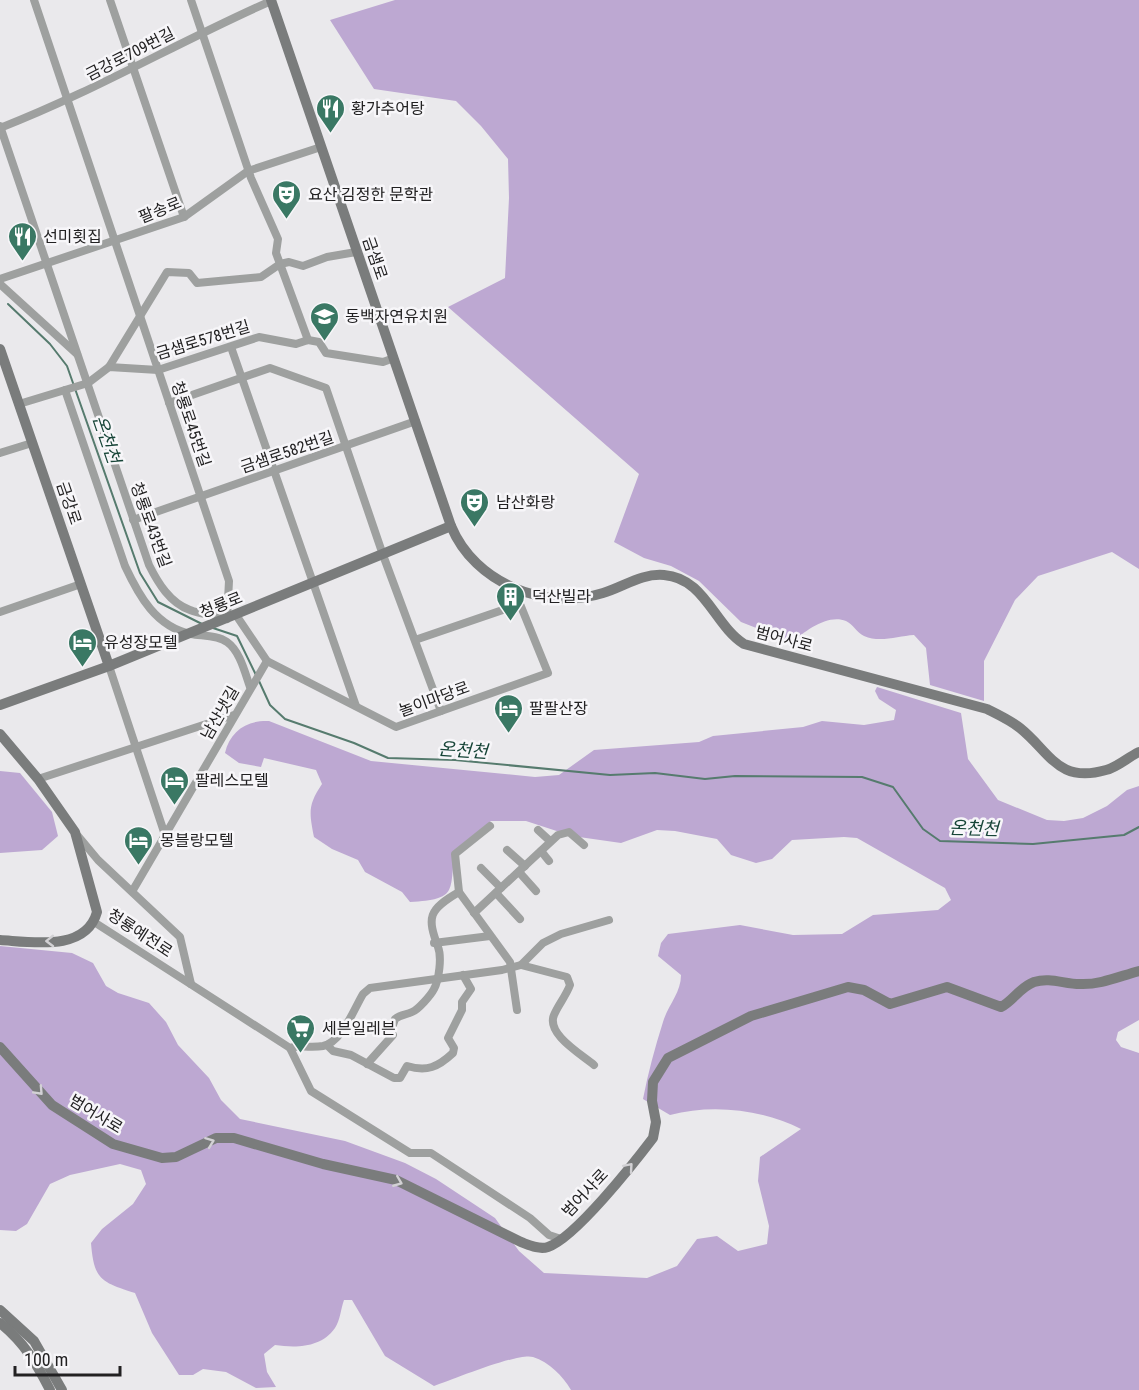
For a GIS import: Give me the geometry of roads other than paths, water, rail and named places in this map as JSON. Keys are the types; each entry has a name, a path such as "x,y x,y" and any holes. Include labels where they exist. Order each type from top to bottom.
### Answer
{"street":[{"name":"청룡로45번길","path":"34,0 141,312 158,370 229,581 231,617"},
{"path":"111,0 184,218"},
{"path":"191,0 248,171 278,239 276,253 308,340 319,342 326,354 383,362 394,358"},
{"name":"금강로709번길","path":"0,127 68,101 201,32 271,0"},
{"name":"금샘로","path":"271,0 451,526"},
{"name":"청룡로43번길","path":"0,127 77,354 85,384 149,565 166,592 188,610 231,617"},
{"name":"팔송로","path":"0,279 184,218 248,171 321,147"},
{"path":"19,404 85,384 109,367 167,272 189,273 197,283 245,279 261,277 280,264 289,262 303,266 327,257 356,252"},
{"path":"0,284 77,354"},
{"name":"금샘로578번길","path":"109,367 158,370 259,337 296,344 308,340"},
{"path":"231,347 356,706"},
{"name":"금강로","path":"0,349 109,666"},
{"path":"170,403 270,368 326,388 383,555 441,711"},
{"name":"남산냇길","path":"67,389 124,566 137,591 152,612 170,627 221,638 230,643 239,657 250,687 133,890"},
{"name":"금샘로582번길","path":"134,520 416,422"},
{"path":"0,453 32,443"},
{"name":"청룡로","path":"0,705 109,666 451,526"},
{"name":"범어사로","path":"451,526 467,555 508,587 550,598 575,600 604,593 642,577 668,576 683,580 700,592 733,637 744,644 987,709 1022,729 1046,756 1065,770 1086,774 1109,770 1139,752"},
{"path":"0,611 81,585"},
{"name":"놀이마당로","path":"231,617 267,661 396,727 548,673 520,604 508,587"},
{"path":"415,640 520,604"},
{"path":"250,687 267,661"},
{"path":"109,666 165,835"},
{"path":"38,779 234,715"},
{"name":"청룡예전로","path":"0,734 38,779 75,832 97,905 94,922 290,1048"},
{"path":"490,826 455,854 459,892 507,956 517,1010"},
{"path":"538,830 550,841"},
{"path":"75,832 98,860 133,890 180,937 191,984"},
{"path":"474,913 550,841 564,832 569,832 584,845"},
{"path":"507,850 536,891"},
{"path":"541,851 549,861"},
{"path":"482,868 520,919"},
{"path":"367,1064 393,1035 391,1031 395,1019 413,1012 434,989 437,978 438,947 430,926 431,918 439,907 459,892"},
{"path":"522,965 543,943 584,926 609,920"},
{"path":"0,940 58,942 79,936 94,922"},
{"path":"435,943 490,936"},
{"path":"561,1239 549,1235 530,1218 431,1153 410,1153 311,1091 290,1048 327,1045 335,1040 363,994 370,988 522,965 567,977 570,985 554,1015 552,1022 554,1031 594,1065"},
{"name":"범어사로","path":"0,1047 52,1105 113,1144 162,1158 176,1157 216,1138 234,1138 323,1164 396,1180 535,1247 550,1246 561,1239 615,1184 652,1138 656,1122 652,1101 653,1082 668,1058 751,1016 848,987 864,990 890,1004 947,987 1001,1007 1022,988 1034,982 1052,979 1080,984 1106,981 1139,971"},
{"path":"327,1045 333,1051 351,1055 394,1078 400,1078 407,1066 427,1070 453,1053 454,1048 448,1038 462,1010 462,1002 471,989 463,975"},
{"path":"0,1310 34,1341 62,1390"},
{"path":"0,1323 17,1336 50,1390"}],"waterway":[{"name":"온천천","path":"8,304 50,344 67,366 140,573 158,602 202,624"},
{"name":"온천천","path":"213,628 237,636 256,675"},
{"name":"온천천","path":"259,681 270,705 285,719 354,743 388,758 455,760 610,775 655,773 705,779 735,776 862,777 893,787 923,829 940,841 1033,844 1124,835 1139,827"}],"place":[{"name":"황가추어탕","path":"330,134"},
{"name":"요산 김정한 문학관","path":"287,220"},
{"name":"선미횟집","path":"22,262"},
{"name":"동백자연유치원","path":"324,342"},
{"name":"남산화랑","path":"475,528"},
{"name":"덕산빌라","path":"511,622"},
{"name":"유성장모텔","path":"83,668"},
{"name":"팔팔산장","path":"508,734"},
{"name":"팔레스모텔","path":"174,806"},
{"name":"몽블랑모텔","path":"139,866"},
{"name":"세븐일레븐","path":"301,1054"}]}
